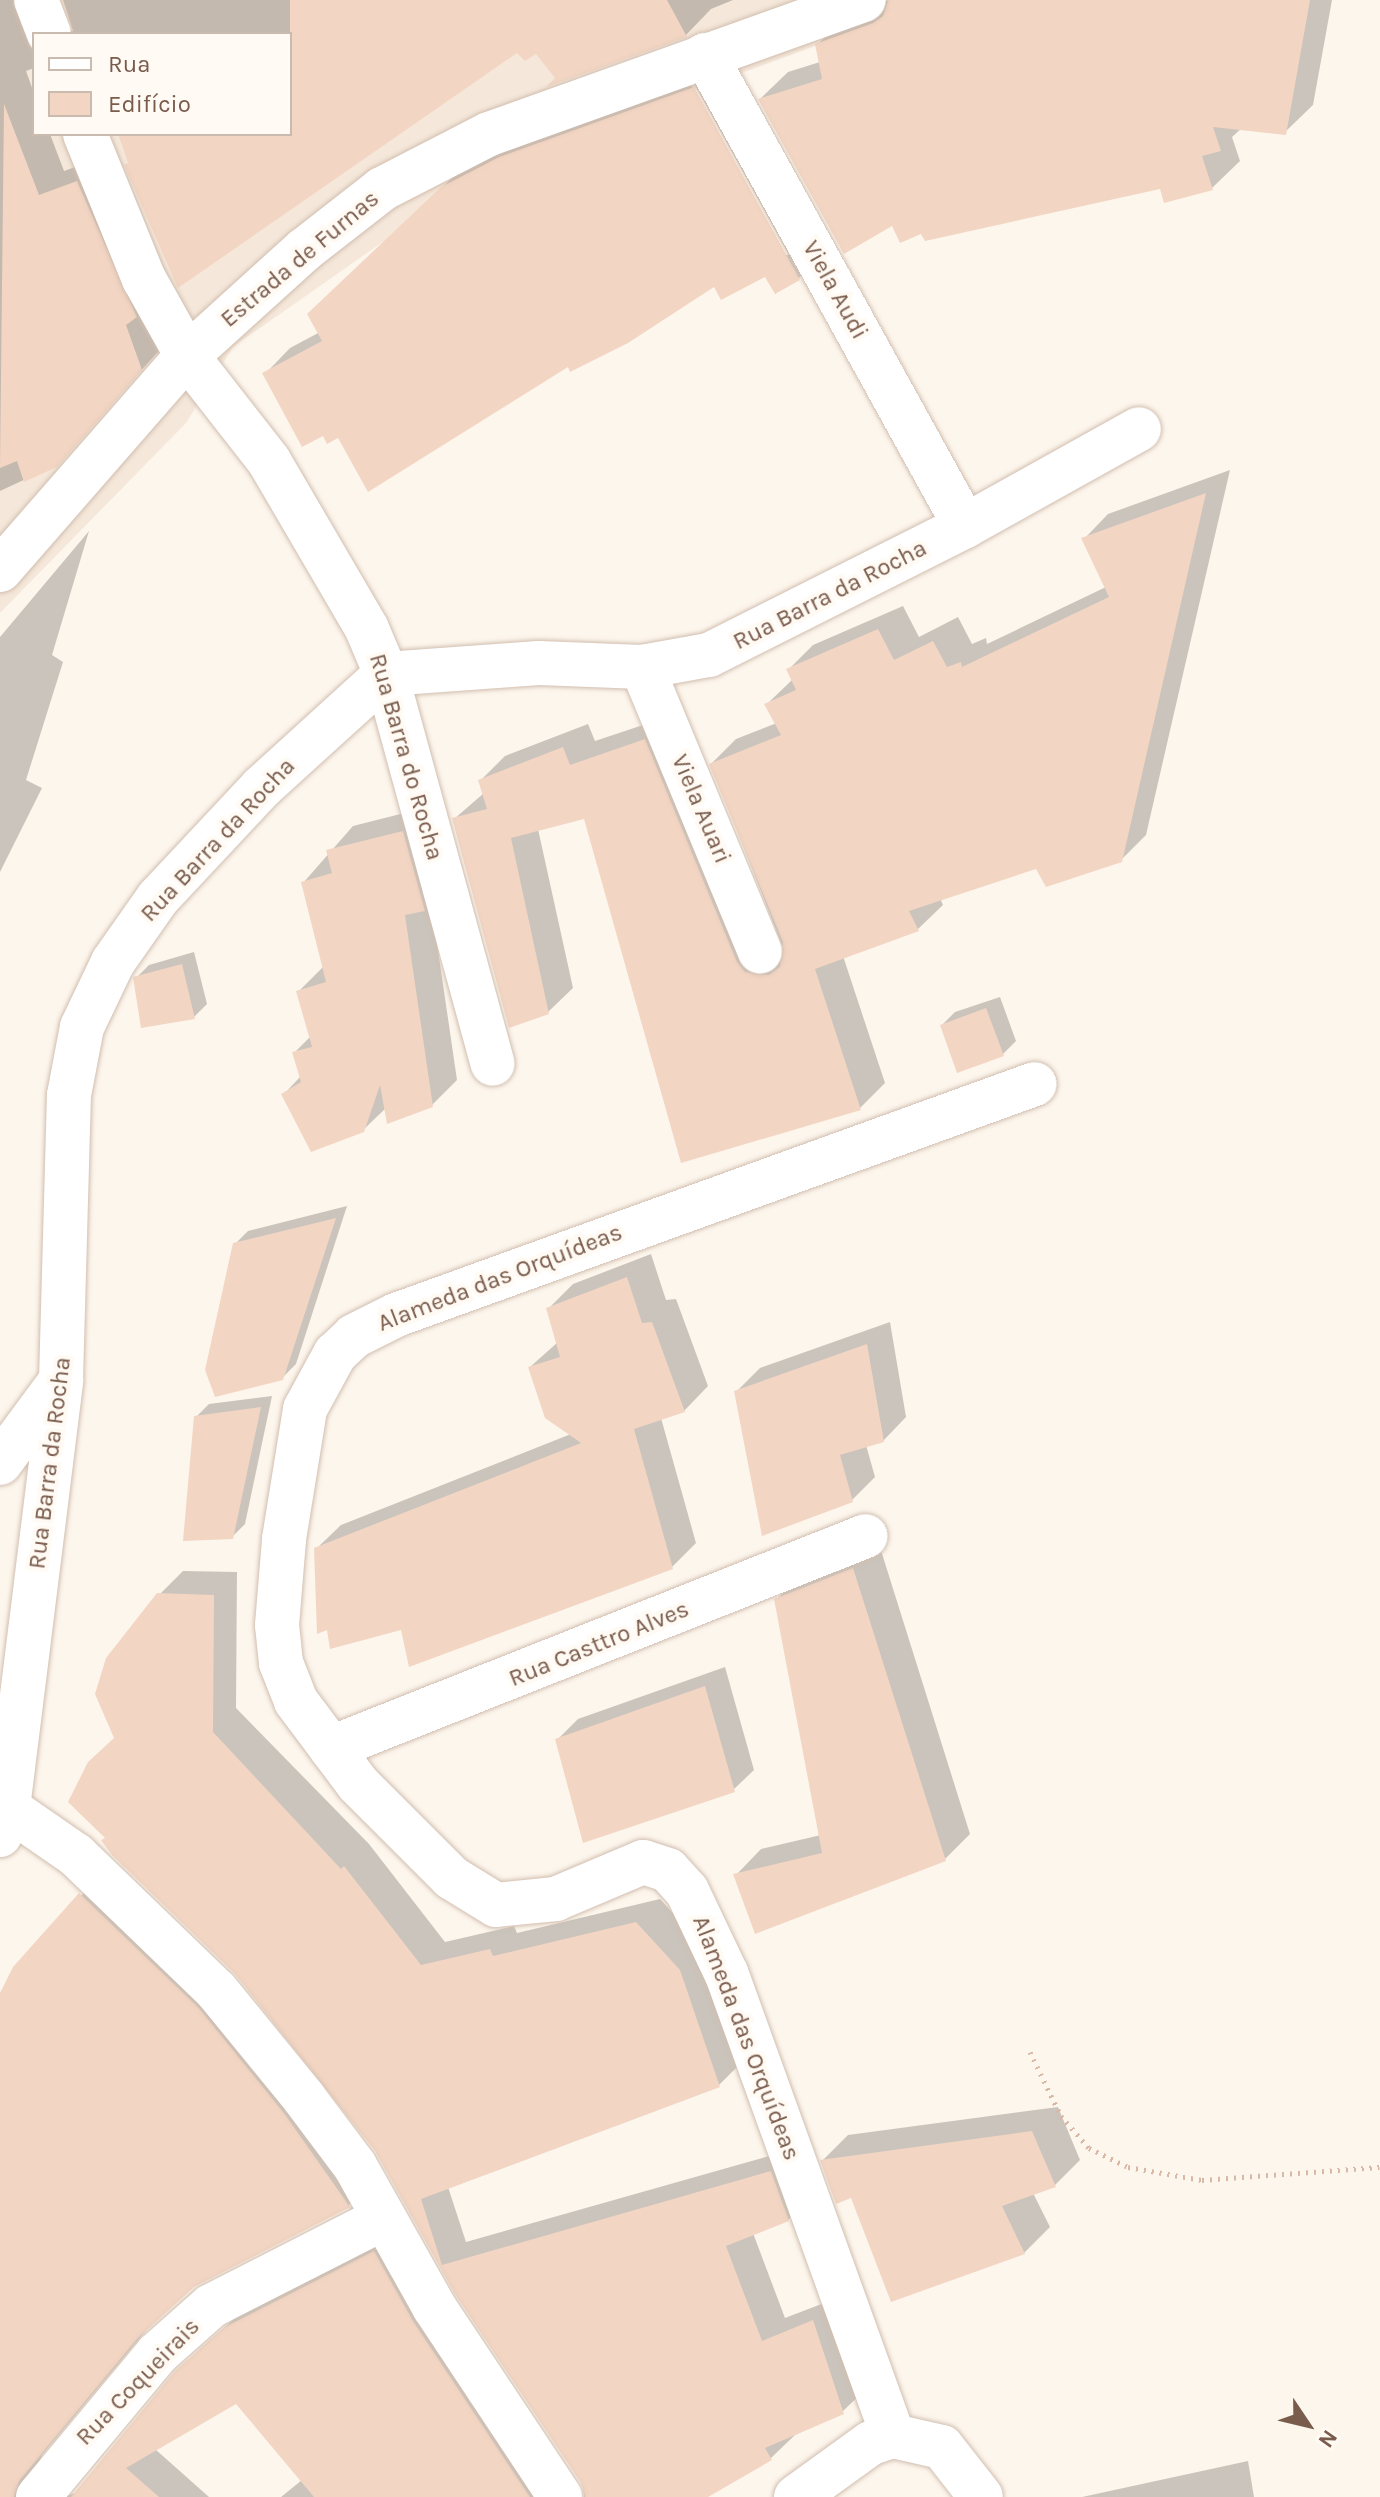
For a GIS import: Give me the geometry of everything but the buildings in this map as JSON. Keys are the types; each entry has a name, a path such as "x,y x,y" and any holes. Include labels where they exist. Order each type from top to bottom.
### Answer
{"street":[{"path":"36,0 48,32"},
{"name":"Estrada de Furnas","path":"0,570 187,356 304,250 382,189 489,134 864,0"},
{"name":"Viela Audi","path":"705,55 965,526"},
{"name":"Rua Barra do Rocha","path":"86,136 144,279 187,356 269,461 339,576 386,674 493,1064"},
{"name":"Rua Barra da Rocha","path":"4,1821 61,1380 69,1095 82,1027 113,962 158,898 262,787 386,674 539,663 642,667 709,655 965,526 1139,429"},
{"name":"Viela Auari","path":"642,667 760,952"},
{"name":"Alameda das Orquídeas","path":"893,2436 726,1973 687,1891 668,1870 643,1862 556,1899 496,1905 452,1878 358,1784 296,1701 281,1663 277,1625 284,1539 305,1409 335,1354 354,1336 410,1310 1035,1084"},
{"path":"0,1463 61,1380"},
{"name":"Rua Casttro Alves","path":"331,1748 866,1536"},
{"path":"4,1821 76,1855 224,1998 355,2166 382,2219 548,2492"},
{"name":"Rua Coqueirais","path":"38,2497 157,2354 211,2306 382,2219"},
{"path":"796,2497 871,2443 893,2436 942,2447 981,2497"}],"path":[{"path":"1030,2052 1061,2116 1089,2148 1128,2167 1202,2180 1380,2167"}],"shaded area":[{"path":"0,0 939,0 491,166 233,347 186,423 0,613"}]}
